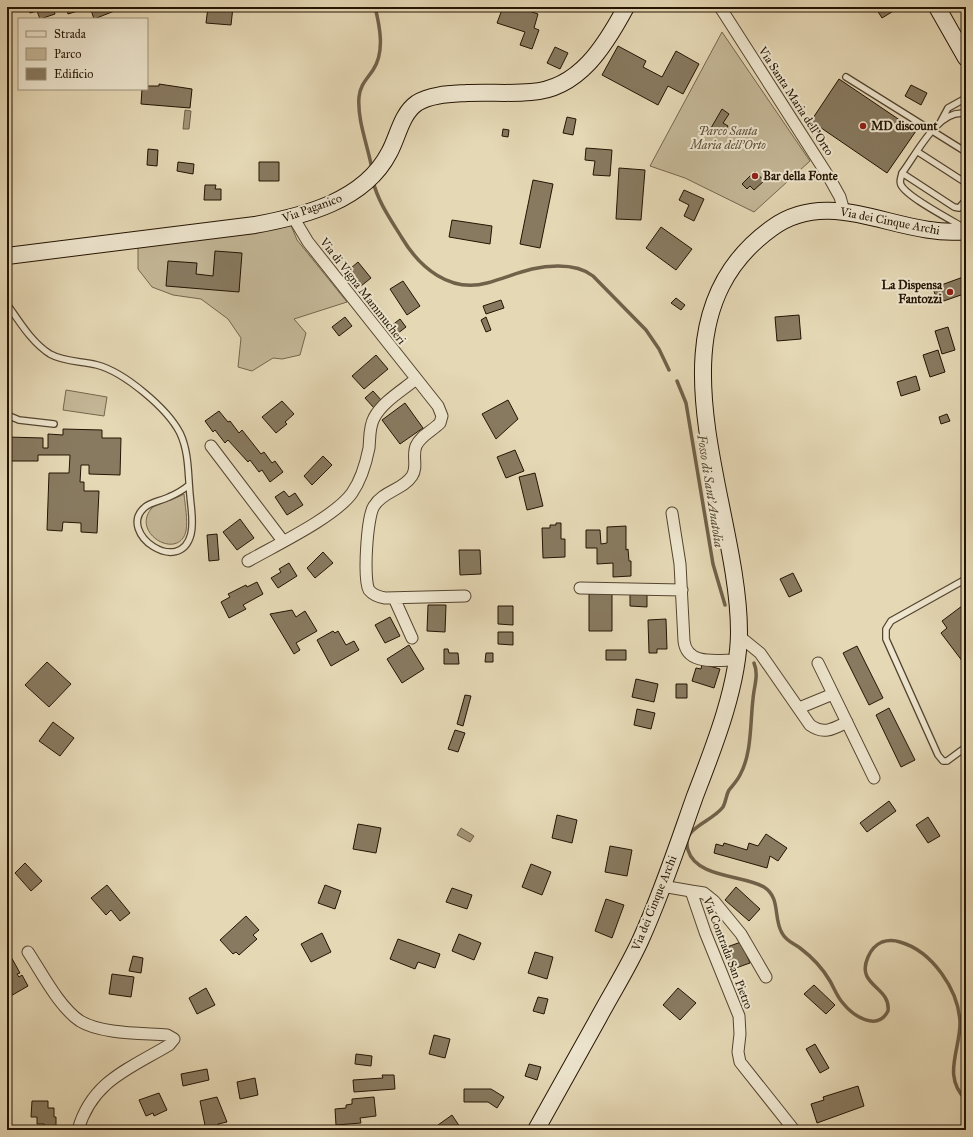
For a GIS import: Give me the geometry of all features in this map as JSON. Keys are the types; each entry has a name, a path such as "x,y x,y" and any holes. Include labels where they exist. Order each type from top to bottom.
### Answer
{"main road":[{"name":"Via Paganico","path":"7,256 242,227 293,217 332,203 357,189 368,180 386,158 406,116 414,106 424,100 457,94 532,92 549,89 569,81 583,70 595,56 626,7"},
{"path":"938,7 966,58"},
{"name":"Via dei Cinque Archi","path":"536,1130 637,947 662,886 711,754 731,689 739,636 737,597 705,404 703,357 707,322 714,301 725,280 744,253 765,232 779,223 802,213 826,210 844,211 918,229 938,232 966,231"}],"street":[{"name":"Via Santa Maria dell'Orto","path":"720,7 830,179 840,197 844,211"},
{"name":"Via di Vigna Mammucheri","path":"293,217 308,242 440,408 441,419 416,445 414,454 415,467 412,476 403,484 376,502 370,513 367,527 368,587 374,595 381,598 465,596"},
{"path":"248,560 336,510 348,498 361,474 368,452 370,429 376,415 383,407 416,379"},
{"path":"211,446 283,541"},
{"path":"672,513 680,557 684,641 688,654 697,659 736,660"},
{"path":"580,588 682,590"},
{"path":"394,598 412,638"},
{"path":"739,636 760,653 810,725 820,730 829,731 847,722"},
{"path":"818,663 874,778"},
{"path":"799,708 833,694"},
{"name":"Via Contrada San Pietro","path":"662,886 691,891 705,932 739,1016 740,1034 738,1052 740,1062 794,1130"},
{"path":"691,891 704,893 714,901 741,934 766,977"},
{"path":"28,952 64,1006 80,1021 98,1028 167,1035 174,1039 169,1045 100,1089 88,1105 78,1130"}],"lane":[{"path":"846,77 966,152"},
{"path":"966,98 948,108 940,122 902,173 900,180 902,187 910,194 966,231"},
{"path":"940,122 956,113 966,114"},
{"path":"918,152 966,183"},
{"path":"902,173 954,207 959,208 966,200"},
{"path":"7,304 36,340 50,354 62,359 102,366 119,373 166,414 177,429 184,443 189,485 192,529 188,542 182,548 170,552 162,552 151,547 141,533 138,522 141,511 147,505 170,497 189,485"},
{"path":"7,414 19,420 54,424"},
{"path":"966,579 891,621 885,632 886,639 938,755 943,761 947,761 966,747"}],"green space":[{"name":"Parco Santa Maria dell'Orto","path":"722,32 810,161 754,212 685,178 650,166"},
{"path":"290,223 297,240 347,302 294,319 306,333 300,355 282,359 273,358 252,371 238,367 241,338 228,319 201,299 173,295 152,287 138,269 138,247"},
{"path":"66,390 107,397 104,416 63,410"},
{"path":"184,494 187,527 182,540 175,544 167,544 158,541 151,535 147,527 146,518 151,509 157,505"}],"shaded area":[{"path":"185,110 191,111 189,129 183,129"},
{"path":"461,828 474,836 470,842 457,835"}],"building":[{"path":"28,7 53,7 55,14 40,18 37,11 30,13"},
{"path":"66,7 80,7 81,10 68,14"},
{"path":"90,7 116,7 117,10 94,18"},
{"path":"208,7 233,7 231,25 206,23"},
{"path":"503,7 517,7 538,14 534,28 539,30 532,49 520,45 525,32 497,23"},
{"path":"875,7 900,7 882,18"},
{"path":"618,46 646,61 643,67 662,77 676,51 699,64 683,94 668,86 658,105 602,75"},
{"path":"555,47 568,53 560,69 547,63"},
{"name":"MD discount","path":"839,79 916,131 887,173 811,121"},
{"path":"159,84 192,89 190,108 141,104 142,90 148,90 148,86 159,86"},
{"path":"911,85 927,93 921,105 905,96"},
{"path":"722,109 729,114 723,123 728,126 722,135 711,128"},
{"path":"567,117 576,119 573,135 563,133"},
{"path":"503,129 509,130 508,137 502,136"},
{"path":"586,148 612,150 610,176 593,175 595,161 585,160"},
{"path":"148,149 158,150 157,166 147,165"},
{"path":"178,162 194,164 193,174 177,171"},
{"path":"259,162 279,162 279,181 259,181"},
{"path":"619,168 645,170 641,220 616,219"},
{"name":"Bar della Fonte","path":"755,171 764,181 754,190 750,186 747,189 742,184"},
{"path":"533,180 553,184 540,248 520,244"},
{"path":"205,185 216,185 215,189 221,189 221,200 204,200"},
{"path":"684,190 704,199 694,221 684,216 689,205 679,200"},
{"path":"452,220 492,226 490,244 449,237"},
{"path":"661,227 692,249 676,270 646,248"},
{"path":"215,251 242,253 239,292 166,286 168,261 197,263 196,274 213,276"},
{"path":"358,262 371,278 356,290 343,275"},
{"name":"La Dispensa Fantozzi","path":"966,276 966,311 961,295 938,303 933,288"},
{"path":"403,281 420,306 407,315 390,289"},
{"path":"676,298 685,305 681,310 671,303"},
{"path":"501,300 504,308 486,314 483,306"},
{"path":"799,315 801,339 777,341 775,317"},
{"path":"345,317 352,326 339,336 332,327"},
{"path":"486,317 491,330 486,332 481,320"},
{"path":"400,319 406,327 397,334 391,326"},
{"path":"948,327 955,350 942,354 935,331"},
{"path":"938,350 945,372 930,377 923,355"},
{"path":"376,355 388,369 364,389 352,376"},
{"path":"916,376 920,390 901,396 897,382"},
{"path":"373,391 382,401 374,408 365,398"},
{"path":"508,400 518,419 496,439 482,414"},
{"path":"282,401 294,414 285,422 287,424 276,433 262,417"},
{"path":"405,403 423,428 400,444 382,420"},
{"path":"219,411 228,422 230,421 239,433 242,430 261,454 264,452 272,463 275,461 283,472 270,482 262,470 259,472 250,460 248,462 228,440 225,443 215,430 213,432 205,421"},
{"path":"947,414 950,421 941,424 939,417"},
{"path":"63,429 102,430 102,438 121,438 120,475 89,474 89,465 81,465 80,482 84,482 84,491 99,491 97,533 81,532 81,523 63,522 62,531 47,530 49,473 69,473 70,455 38,455 38,461 7,461 7,437 43,438 43,448 48,448 48,434 63,435"},
{"path":"515,450 524,471 506,478 497,457"},
{"path":"323,456 332,465 312,485 304,476"},
{"path":"535,473 543,506 527,510 519,477"},
{"path":"284,491 289,497 295,493 303,505 287,515 275,497"},
{"path":"240,519 254,538 237,550 223,532"},
{"path":"556,523 561,523 561,539 565,539 565,557 543,558 542,528 550,528 550,525 556,525"},
{"path":"626,526 626,550 628,549 629,561 631,561 631,576 613,577 613,563 597,564 597,548 586,548 586,530 600,530 601,544 607,543 607,527"},
{"path":"217,534 219,560 209,561 207,535"},
{"path":"459,550 480,550 481,574 460,575"},
{"path":"323,552 333,563 315,578 307,568"},
{"path":"289,563 297,576 278,588 271,578 281,572 279,569"},
{"path":"793,573 802,591 789,597 780,579"},
{"path":"257,582 263,594 243,605 246,609 229,618 221,602 230,597 228,594 246,585 247,587"},
{"path":"589,593 612,594 612,631 589,631"},
{"path":"630,593 647,593 647,607 630,606"},
{"path":"966,603 966,666 941,633 947,628 942,621"},
{"path":"428,605 446,605 445,632 427,631"},
{"path":"498,606 513,606 513,625 498,624"},
{"path":"292,610 296,617 305,611 317,631 296,643 300,650 294,654 270,614"},
{"path":"390,617 400,636 385,643 375,625"},
{"path":"666,619 667,649 657,649 657,653 649,653 648,620"},
{"path":"333,631 335,633 338,631 346,645 354,641 359,650 331,666 317,640"},
{"path":"498,632 513,632 513,645 498,644"},
{"path":"409,645 424,669 402,683 387,659"},
{"path":"857,646 883,698 869,705 843,653"},
{"path":"444,649 448,649 449,653 458,653 459,664 444,664"},
{"path":"606,650 626,650 626,660 606,660"},
{"path":"486,653 493,653 493,662 485,662"},
{"path":"47,662 71,684 49,707 25,685"},
{"path":"702,664 720,669 714,688 692,681 696,668 701,669"},
{"path":"636,679 658,684 654,702 632,697"},
{"path":"676,684 687,684 687,698 676,698"},
{"path":"465,695 471,696 463,726 457,724"},
{"path":"889,708 915,760 901,767 876,715"},
{"path":"637,709 655,713 651,729 634,725"},
{"path":"53,722 74,738 60,756 39,741"},
{"path":"455,730 465,733 458,752 448,749"},
{"path":"889,801 896,811 867,832 860,823"},
{"path":"557,815 577,820 572,843 552,838"},
{"path":"928,817 940,836 928,843 916,825"},
{"path":"358,824 381,828 376,853 353,849"},
{"path":"766,834 787,848 778,861 770,856 767,868 714,853 716,844 723,846 724,843 747,850 749,843 758,846"},
{"path":"610,846 632,850 627,876 605,872"},
{"path":"25,863 42,881 31,891 15,873"},
{"path":"531,864 551,872 542,895 522,887"},
{"path":"107,885 130,913 120,921 111,910 106,915 91,898"},
{"path":"325,885 341,891 335,909 318,903"},
{"path":"736,887 760,909 749,921 725,900"},
{"path":"452,888 472,895 467,909 446,902"},
{"path":"606,899 624,905 612,938 595,931"},
{"path":"246,916 259,930 253,935 257,939 239,955 236,952 233,954 220,940"},
{"path":"322,933 331,952 311,962 301,944"},
{"path":"459,934 481,943 474,960 452,951"},
{"path":"398,939 440,954 435,968 418,962 415,969 390,959"},
{"path":"741,942 750,963 733,969 724,948"},
{"path":"535,952 553,957 547,979 528,973"},
{"path":"10,955 20,973 17,974 19,977 22,975 28,986 9,997 7,992 7,957"},
{"path":"133,956 143,958 141,973 129,971"},
{"path":"112,974 134,977 131,997 109,994"},
{"path":"814,985 835,1005 826,1014 804,994"},
{"path":"206,988 215,1005 197,1014 189,998"},
{"path":"678,988 696,1003 680,1020 663,1005"},
{"path":"538,997 548,999 544,1014 533,1011"},
{"path":"434,1035 450,1039 445,1058 429,1054"},
{"path":"815,1044 829,1068 820,1073 806,1049"},
{"path":"356,1054 372,1056 371,1066 355,1064"},
{"path":"529,1064 541,1067 537,1080 525,1076"},
{"path":"207,1069 209,1080 183,1086 181,1074"},
{"path":"382,1075 394,1075 395,1089 354,1092 353,1080 383,1078"},
{"path":"255,1078 258,1095 240,1099 237,1082"},
{"path":"858,1086 864,1106 817,1123 811,1104 824,1100 823,1097"},
{"path":"464,1089 491,1089 504,1097 497,1108 488,1102 464,1102"},
{"path":"159,1093 167,1110 154,1116 153,1113 146,1116 139,1100"},
{"path":"217,1097 227,1122 218,1124 220,1130 206,1130 200,1101"},
{"path":"374,1097 376,1116 360,1118 361,1123 336,1125 335,1109 346,1108 346,1105 352,1104 352,1099"},
{"path":"32,1101 48,1101 48,1108 54,1108 56,1130 44,1130 44,1124 37,1124 37,1117 31,1117"},
{"path":"452,1115 462,1130 436,1130 440,1128 438,1125"}],"waterway":[{"name":"Fosso di Sant'Anatolia","path":"372,169 361,124 359,97 364,82 377,63 379,55 380,31 375,7"},
{"name":"Fosso di Sant'Anatolia","path":"373,181 385,211 409,249 437,276 449,281 473,285 487,283 522,272 548,266 563,266 581,269 593,276 646,330 659,349 669,370"},
{"name":"Fosso di Sant'Anatolia","path":"677,381 686,403 713,564 725,605"},
{"name":"Fosso di Sant'Anatolia","path":"754,663 756,681 749,748 744,766 738,779 729,790 723,807 698,826 689,836 687,842 688,850 693,859 700,866 710,871 745,880 764,887 773,897 779,927 784,936 813,959 821,968 842,1002 858,1017 865,1020 878,1020 888,1011 884,996 869,980 866,974 865,967 868,957 870,952 877,945 886,941 900,942 923,954 942,974 955,998 960,1023 954,1063 955,1082 959,1091 966,1100"}],"place":[{"name":"MD discount","path":"863,126"},
{"name":"Bar della Fonte","path":"755,176"},
{"name":"La Dispensa Fantozzi","path":"950,292"}]}
